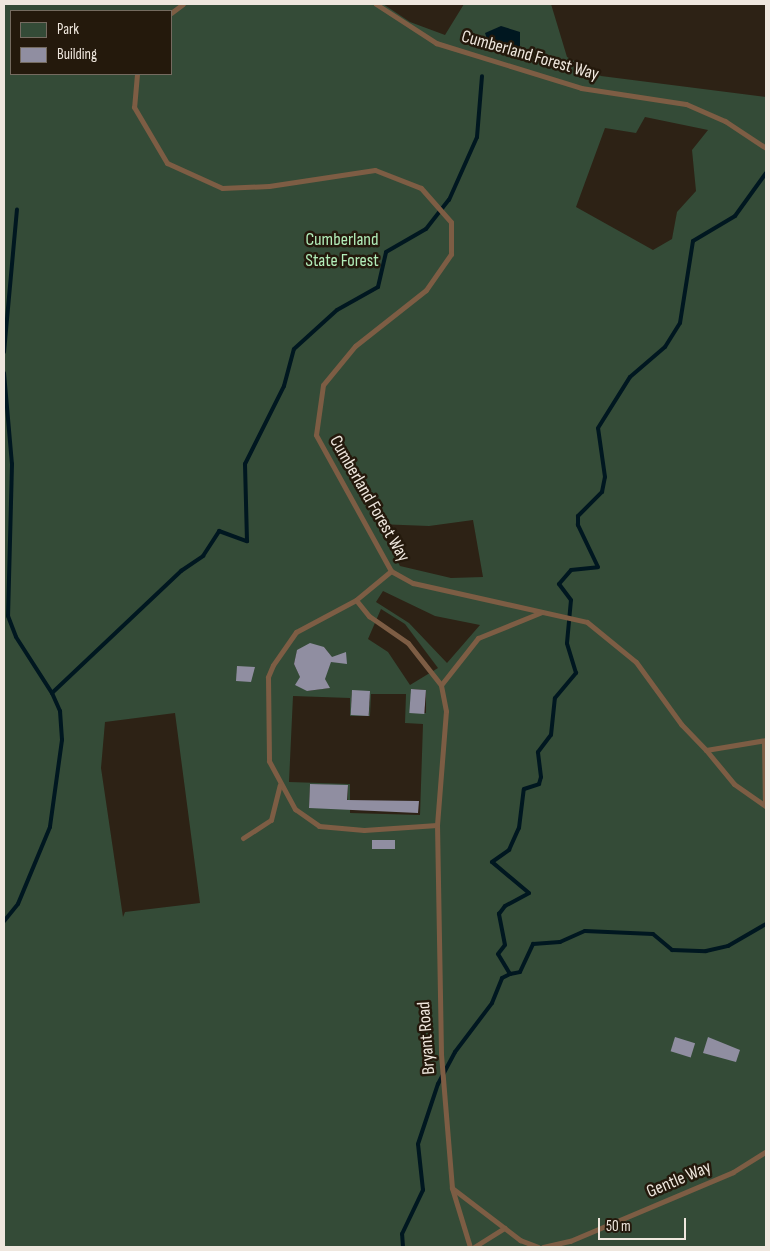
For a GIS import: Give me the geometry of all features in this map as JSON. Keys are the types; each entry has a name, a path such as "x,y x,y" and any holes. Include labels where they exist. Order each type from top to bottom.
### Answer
{"lane":[{"path":"172,12 183,4"},
{"name":"Cumberland Forest Way","path":"376,4 436,43 581,88 686,104 725,121 766,148"},
{"name":"Cumberland Forest Way","path":"137,75 134,107 167,163 222,188 269,186 375,170 421,188 440,209 451,222 451,254 426,290 356,346 323,385 316,435 390,571 413,584 563,615 587,622 636,662 681,724 706,750 734,784 766,806"},
{"path":"390,571 356,600 296,632 273,665 268,677 267,740 280,785 295,809 319,826 364,830 437,824"},
{"path":"356,600 369,616 408,643 441,685 478,638 542,611"},
{"name":"Bryant Road","path":"441,685 446,711 437,824 441,1052 452,1188 470,1247"},
{"path":"706,750 765,741 766,806"},
{"path":"243,838 271,820 280,785"},
{"name":"Gentle Way","path":"543,1247 570,1241 733,1172 766,1151"},
{"path":"452,1188 505,1228 538,1247"},
{"path":"474,1247 505,1228"}],"green space":[{"name":"Cumberland State Forest","path":"4,4 383,4 410,22 445,35 464,4 551,4 567,57 601,76 766,97 766,1247 4,1247","holes":["645,117 708,130 692,150 696,191 677,212 672,239 653,250 576,207 605,128 636,133","473,520 483,577 451,578 400,566 377,524 429,526","383,591 435,616 480,625 447,663 409,623 376,602","381,609 405,624 438,668 410,685 388,652 368,639","324,647 331,656 324,677 329,688 307,691 294,664 297,651","412,689 426,690 426,713 411,713","352,691 370,691 369,715 351,714","371,694 406,694 405,723 423,724 420,815 350,813 350,784 289,782 293,696 350,698 350,716 370,716","175,713 200,903 125,912 123,917 101,768 105,722","310,784 348,786 347,809 309,807"]}],"water":[{"path":"501,26 520,32 520,48 490,48 485,33"}],"building":[{"path":"310,643 324,647 332,657 346,652 347,664 331,662 325,679 330,688 307,691 295,685 300,677 294,664 297,650"},
{"path":"237,666 255,667 251,682 236,681"},
{"path":"411,689 426,690 424,714 409,713"},
{"path":"352,690 370,691 369,716 351,715"},
{"path":"310,784 348,785 347,800 419,801 418,813 309,808"},
{"path":"372,840 395,840 395,849 372,849"},
{"path":"675,1037 695,1043 691,1057 671,1051"},
{"path":"708,1037 740,1050 736,1062 703,1053"}],"waterway":[{"path":"52,693 181,571 203,556 219,531 247,541 245,464 284,386 294,349 337,310 378,287 386,252 426,229 449,200 477,137 482,76"},
{"path":"403,1247 402,1234 423,1190 418,1144 438,1084 455,1052 492,1003 502,978 510,974 498,954 505,945 499,914 505,906 529,893 492,862 509,850 519,828 524,789 539,784 541,777 538,752 551,735 555,698 576,673 567,643 571,600 559,584 571,570 598,567 578,525 578,516 602,492 605,477 598,428 630,377 665,347 680,323 693,241 735,216 766,173"},
{"path":"4,352 17,210"},
{"path":"4,373 12,464 8,616 16,637 52,693 60,711 62,740 50,827 18,904 4,921"},
{"path":"510,974 520,972 533,944 560,942 585,931 653,934 672,950 706,951 728,946 766,924"}]}
